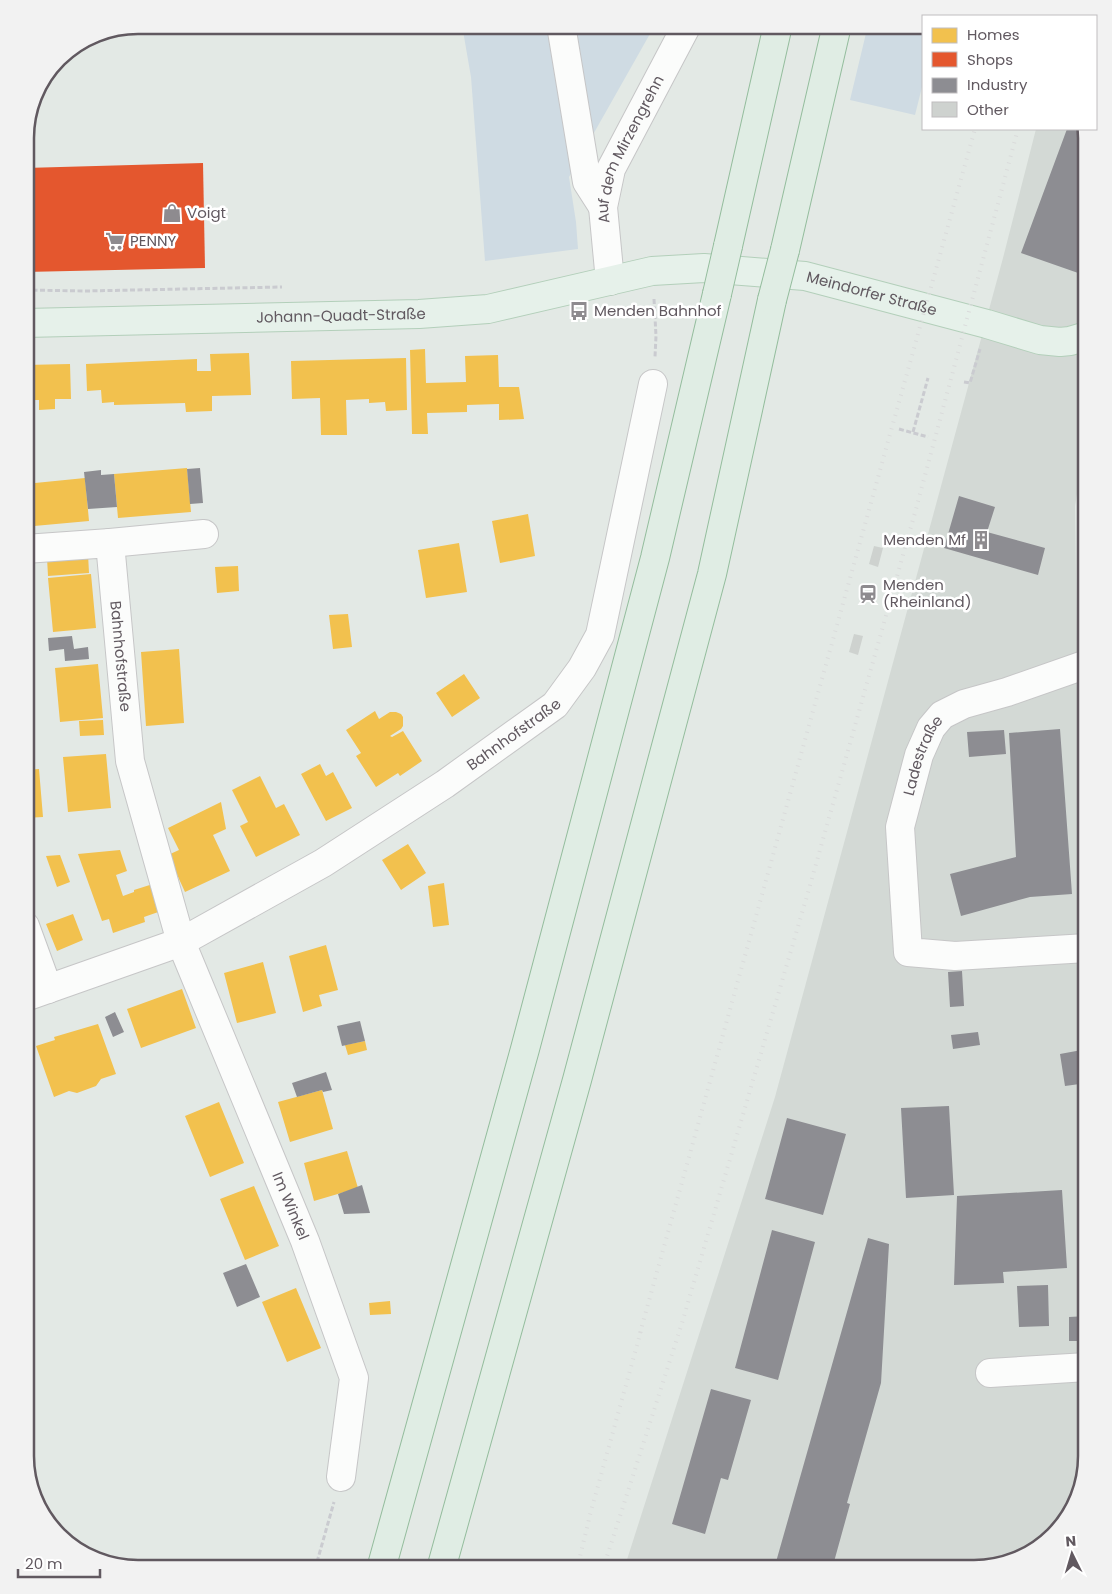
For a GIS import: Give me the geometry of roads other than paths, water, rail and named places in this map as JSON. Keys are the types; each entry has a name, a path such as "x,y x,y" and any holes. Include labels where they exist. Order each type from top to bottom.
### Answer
{"highway":[{"path":"383,1560 528,1039 653,568 776,34"},
{"path":"444,1560 577,1080 712,574 772,300 835,34"}],"main road":[{"name":"Meindorfer Straße","path":"652,271 704,268 805,276 1040,340 1065,341 1078,338"},
{"name":"Johann-Quadt-Straße","path":"34,323 419,314 488,309 652,271"}],"street":[{"path":"562,34 587,182 603,207"},
{"name":"Auf dem Mirzengrehn","path":"610,281 603,207 611,170 682,34"},
{"name":"Bahnhofstraße","path":"37,993 181,942 323,863 445,784 555,705 582,668 600,635 653,384"},
{"path":"34,548 204,534"},
{"name":"Bahnhofstraße","path":"110,543 130,761 181,942"},
{"name":"Ladestraße","path":"1078,667 1007,692 964,704 942,715 931,728 919,755 900,827 908,952 955,956 1078,949"},
{"name":"Im Winkel","path":"181,942 305,1241 354,1378 341,1477"},
{"path":"34,976 37,993"},
{"path":"990,1372 1078,1367"}],"railway":[{"path":"640,1333 975,130"},
{"path":"606,1560 682,1323 809,889 916,509 1018,130"},
{"path":"579,1560 642,1327"}],"place":[{"name":"Voigt","path":"172,213"},
{"name":"PENNY","path":"115,241"},
{"name":"Menden Bahnhof","path":"579,311"},
{"name":"Menden Mf","path":"981,540"},
{"name":"Menden (Rheinland)","path":"868,594"}]}
